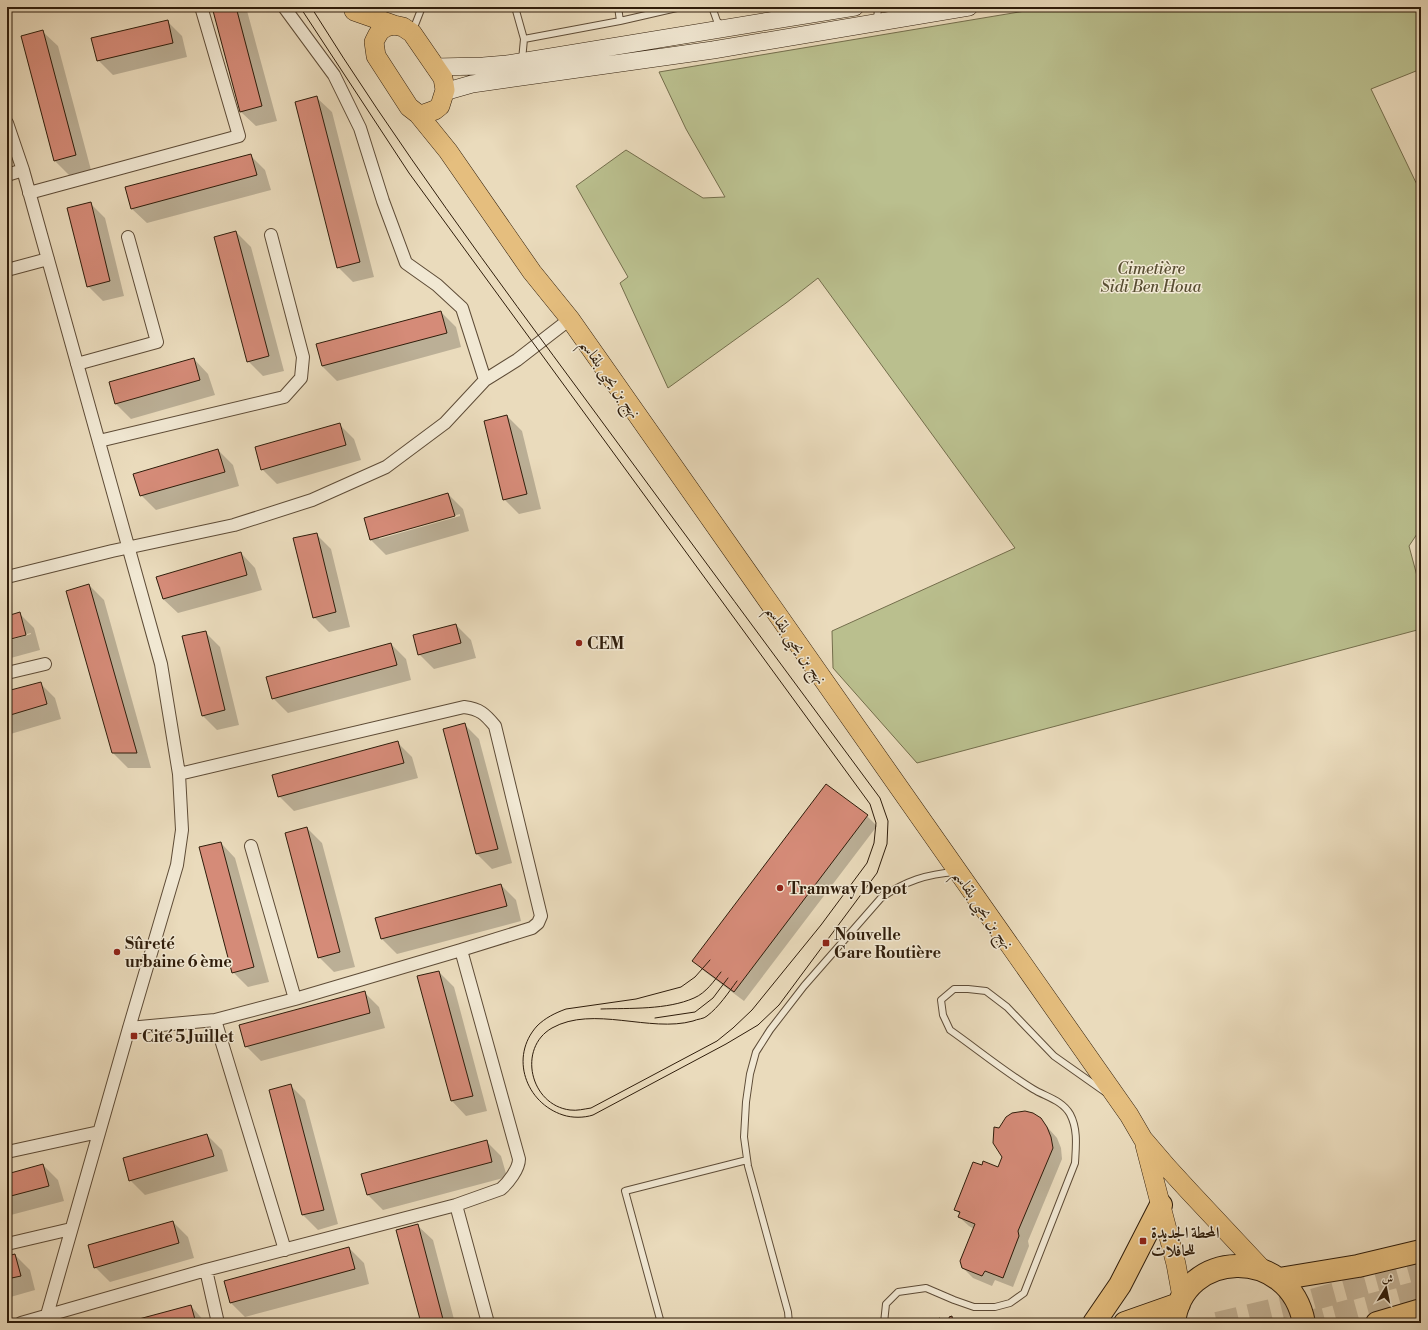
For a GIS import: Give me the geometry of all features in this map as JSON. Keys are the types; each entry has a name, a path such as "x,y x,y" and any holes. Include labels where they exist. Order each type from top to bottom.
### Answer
{"highway":[{"path":"1094,1323 1120,1285 1161,1205"},
{"path":"1272,1275 1358,1266 1421,1251"},
{"path":"1125,1323 1178,1308 1190,1288 1202,1277 1216,1270 1231,1266 1247,1266 1272,1275 1293,1293 1302,1311 1304,1323"},
{"path":"1377,1323 1421,1310"},
{"path":"1409,1323 1421,1318"}],"main road":[{"path":"435,67 484,66 522,61 727,29 855,7"},
{"path":"418,114 429,112 442,99 472,84 713,50 878,15 968,7"},
{"path":"353,9 403,27 412,33"},
{"path":"353,9 374,42 380,31 386,27 394,25"},
{"name":"نهج بن يحيى بلقاسم","path":"412,33 442,78 445,90 442,99 448,151"},
{"name":"نهج بن يحيى بلقاسم","path":"374,42 376,56 409,107 418,114 448,151 532,272 570,319 1143,1138 1188,1191 1272,1275"},
{"name":"نهج بن يحيى بلقاسم","path":"1143,1138 1176,1264 1178,1308"}],"street":[{"path":"284,7 334,75 360,128 383,201 406,263 437,285 462,308 485,380"},
{"path":"29,193 239,136 202,10"},
{"path":"7,123 12,155 23,170 161,664 178,774 182,830 178,865 129,1028 45,1320"},
{"path":"7,175 23,170"},
{"path":"99,441 284,397 301,378 303,357 271,235"},
{"path":"77,364 157,342 128,237"},
{"path":"7,270 48,259"},
{"path":"7,577 234,525 312,500 386,466 445,423 485,380 517,360 570,319"},
{"path":"7,673 45,664"},
{"path":"129,1028 215,1020 295,1000 532,928 538,923 541,916 495,726 476,708 464,707 178,774"},
{"path":"250,846 295,1000"},
{"path":"22,1323 45,1320 206,1270 456,1205 501,1189 519,1164 519,1159 461,950"},
{"path":"215,1020 285,1250"},
{"path":"7,1152 99,1132"},
{"path":"456,1205 488,1323"},
{"path":"7,1244 71,1229"},
{"path":"206,1270 218,1323"}],"lane":[{"path":"412,33 422,7"},
{"path":"516,7 524,39 522,61"},
{"path":"618,7 620,21"},
{"path":"524,39 620,21 681,7"},
{"path":"712,7 717,21 727,29"},
{"path":"789,1323 788,1312 747,1160 744,1137 746,1102 750,1074 756,1052 770,1030 804,986 881,898 892,891 922,877 958,872"},
{"path":"884,1323 886,1304 898,1292 926,1288 974,1307 995,1307 1010,1303 1024,1293 1074,1163 1076,1143 1075,1127 1070,1113 1056,1100 1033,1089 950,1030 943,1015 941,1000 954,989 986,991 1007,1007 1054,1056 1087,1081 1119,1102"},
{"path":"661,1323 625,1191 747,1160"}],"green space":[{"name":"Cimetière Sidi Ben Houa","path":"1049,7 1421,7 1421,69 1371,89 1421,193 1421,535 1417,534 1409,546 1421,591 1421,629 917,763 833,668 832,631 1015,548 818,278 786,303 668,388 620,283 628,277 576,186 626,150 703,198 725,197 686,129 659,72"}],"building":[{"path":"212,7 236,7 262,106 240,112"},
{"path":"168,20 173,43 97,61 91,38"},
{"path":"43,30 76,155 54,161 21,36"},
{"path":"317,96 360,262 337,268 295,102"},
{"path":"251,154 257,175 131,209 125,187"},
{"path":"91,202 110,281 87,287 67,208"},
{"path":"236,231 269,356 247,362 214,237"},
{"path":"441,311 447,333 322,366 316,344"},
{"path":"194,358 200,380 115,404 109,382"},
{"path":"507,415 527,494 503,500 484,421"},
{"path":"340,423 346,445 261,470 255,447"},
{"path":"218,449 225,472 140,496 133,474"},
{"path":"448,493 455,516 370,540 364,518"},
{"path":"317,533 336,612 313,618 293,538"},
{"path":"241,552 247,575 163,599 156,577"},
{"path":"89,584 137,753 112,753 66,591"},
{"path":"20,612 26,635 7,640 7,616"},
{"path":"456,624 461,643 418,655 413,635"},
{"path":"206,631 225,710 202,716 182,636"},
{"path":"391,643 397,665 272,699 266,677"},
{"path":"41,682 47,704 7,716 7,691"},
{"path":"465,723 498,849 476,854 443,729"},
{"path":"398,741 404,763 278,797 272,775"},
{"name":"Tramway Depot","path":"826,784 868,815 734,992 692,961"},
{"path":"307,827 340,952 318,958 285,833"},
{"path":"221,842 254,967 232,973 199,847"},
{"path":"501,884 507,906 381,939 375,918"},
{"path":"439,971 473,1096 451,1101 417,976"},
{"path":"365,991 370,1013 245,1047 239,1025"},
{"path":"291,1084 324,1210 302,1215 269,1090"},
{"path":"1025,1111 1033,1113 1041,1118 1051,1137 1053,1148 1018,1231 1019,1236 1003,1278 985,1271 982,1276 962,1268 960,1261 975,1224 958,1217 960,1212 954,1210 973,1162 982,1165 983,1161 998,1167 1002,1157 993,1143 994,1127 999,1128 1006,1117 1012,1113"},
{"path":"207,1134 214,1156 129,1181 123,1158"},
{"path":"487,1140 492,1162 367,1195 361,1174"},
{"path":"43,1164 49,1186 7,1197 7,1174"},
{"path":"173,1221 179,1243 94,1268 88,1245"},
{"path":"418,1224 444,1323 421,1323 396,1230"},
{"path":"349,1247 355,1269 230,1303 224,1281"},
{"path":"15,1254 21,1276 7,1279 7,1256"},
{"path":"191,1305 196,1323 124,1323"},
{"path":"952,1316 953,1323 929,1323 940,1318 941,1322 950,1320 949,1317"}],"tunnel":[{"path":"1217,1323 1304,1302 1421,1270"},
{"path":"1303,1323 1421,1291"}],"tram line":[{"path":"300,7 409,173 870,804 876,823 874,843 867,863 821,925 752,1010 717,1041 591,1108 570,1110 556,1106 545,1098 537,1087 533,1075 532,1061 534,1049 541,1037 552,1028 568,1022 585,1019 603,1019 659,1024 676,1024 693,1021 706,1017 723,1000 737,981"},
{"path":"311,7 411,159 482,258 880,798 888,821 887,844 877,873 779,1005 758,1025 726,1044 593,1115 586,1117 570,1117 563,1115 550,1109 539,1100 531,1090 523,1065 524,1051 529,1038 537,1026 543,1021 566,1009 636,999 681,987 695,977 710,960"},
{"path":"601,1009 648,1008 683,1002 702,993 721,972"},
{"path":"655,1018 695,1012 713,998 728,978"}],"place":[{"name":"CEM","path":"579,643"},
{"name":"Tramway Depot","path":"780,888"},
{"name":"Nouvelle Gare Routière","path":"826,943"},
{"name":"Sûreté urbaine 6 ème","path":"117,952"},
{"name":"Cité 5 Juillet","path":"134,1036"},
{"name":"المحطة الجديدة للحافلات","path":"1143,1241"}]}
